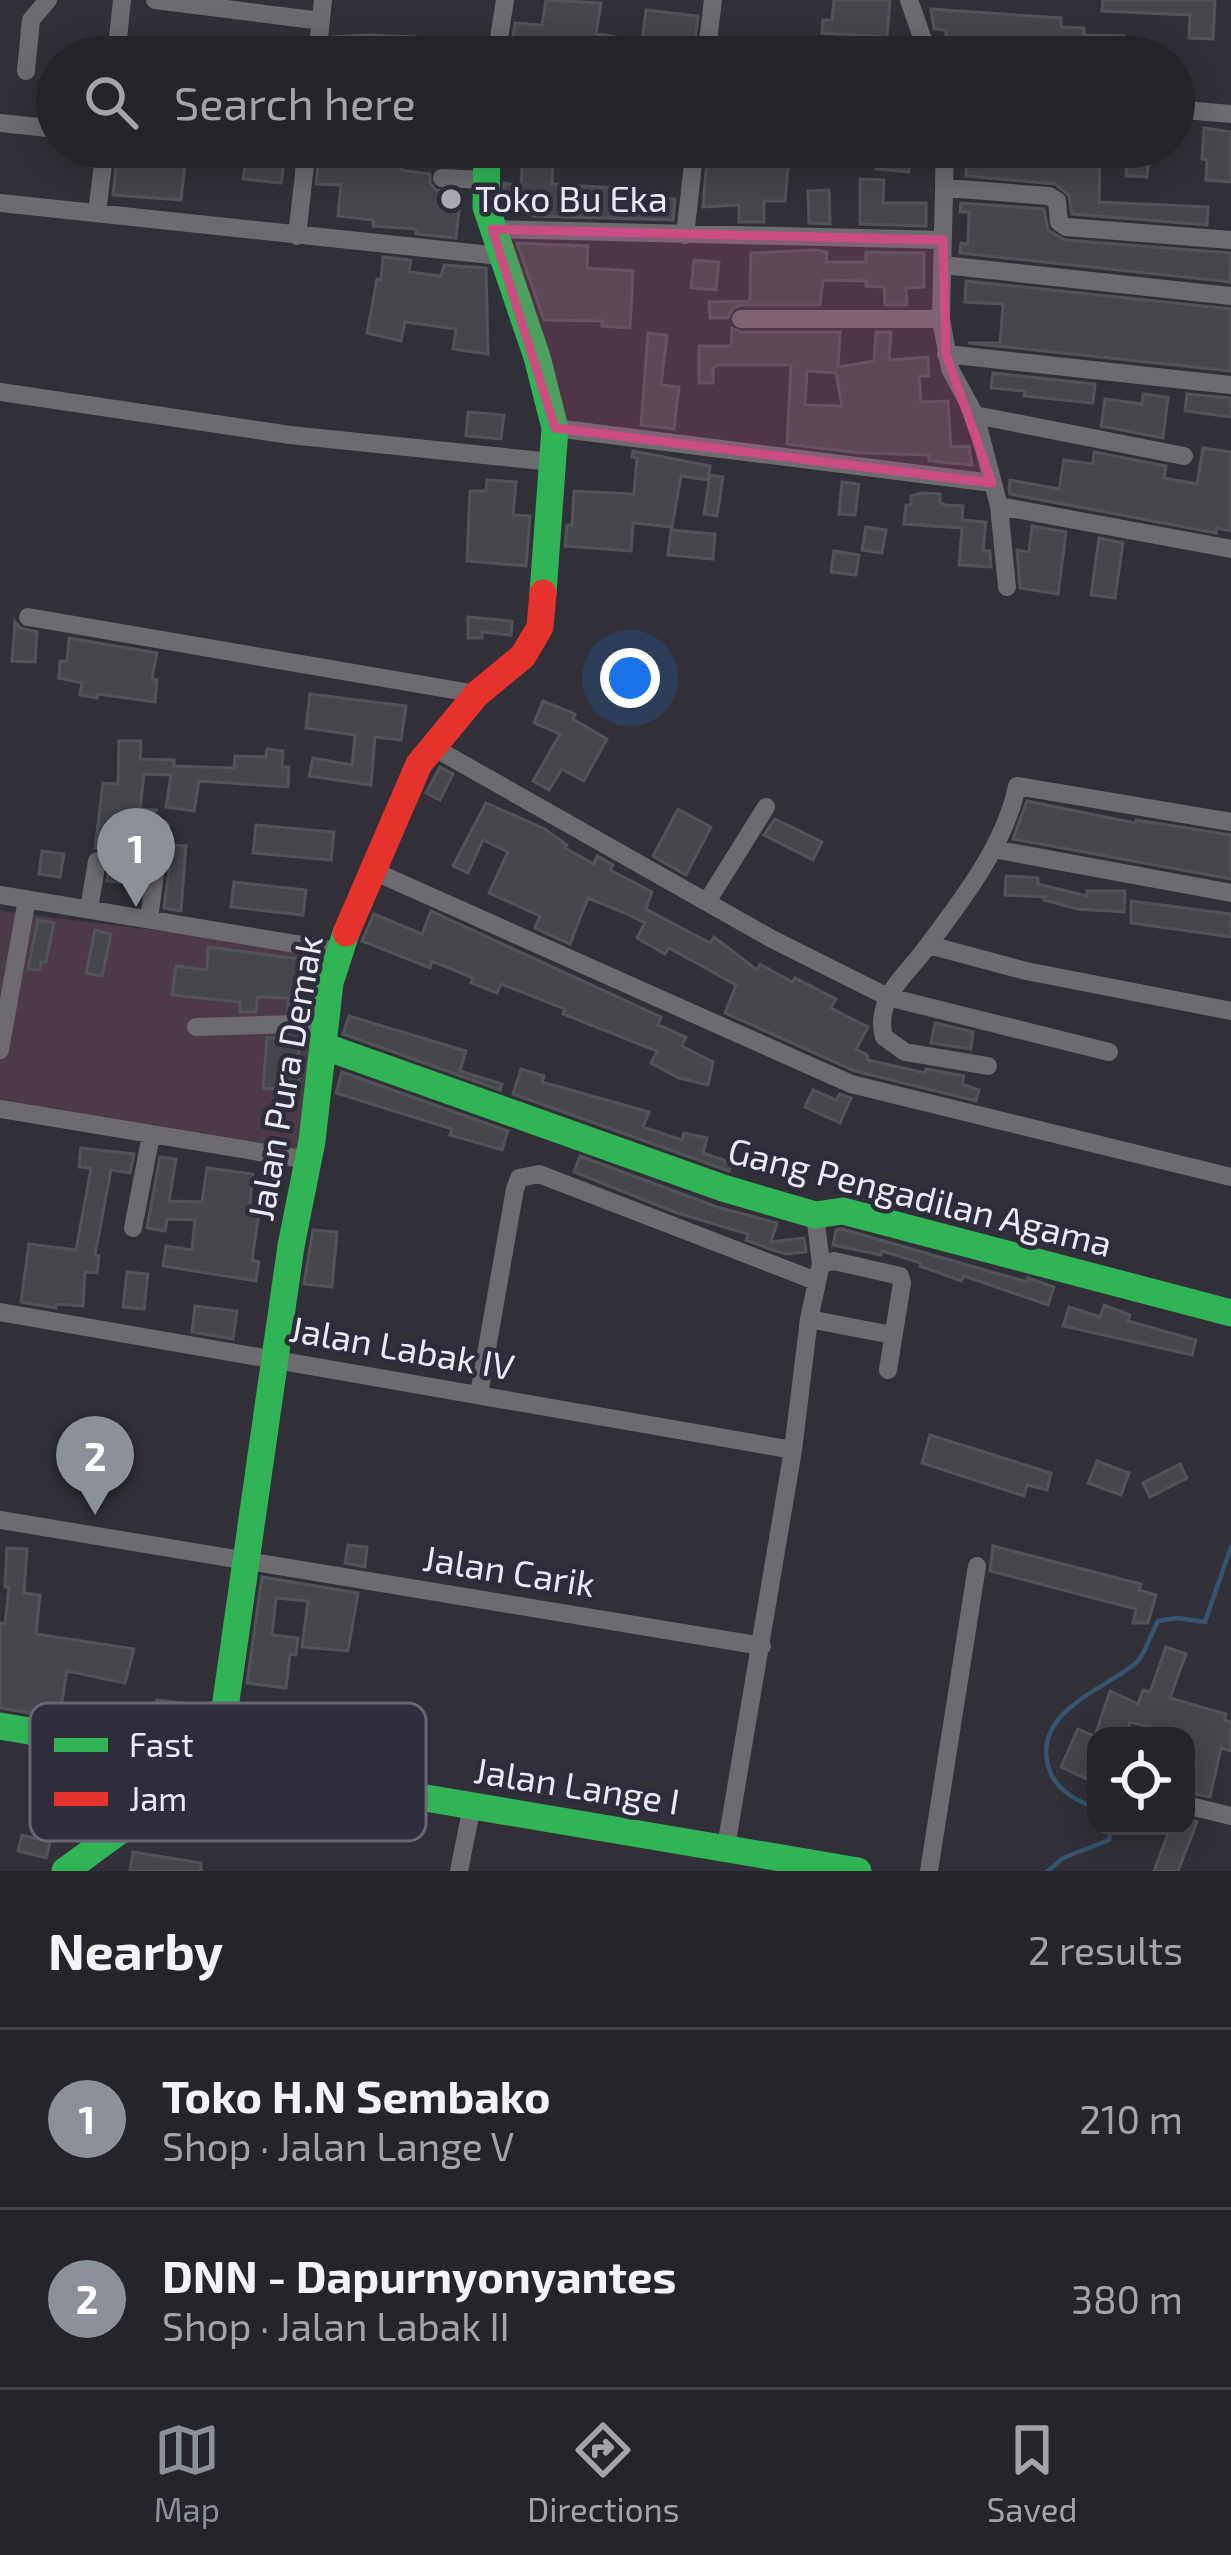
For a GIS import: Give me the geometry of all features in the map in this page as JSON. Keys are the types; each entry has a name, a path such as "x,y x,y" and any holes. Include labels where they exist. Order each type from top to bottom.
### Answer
{"street":[{"path":"26,71 31,20 48,0"},
{"path":"118,36 122,0"},
{"path":"155,0 321,21"},
{"path":"319,36 323,0"},
{"path":"499,36 505,0"},
{"path":"709,36 713,0"},
{"path":"909,0 922,36"},
{"path":"1195,111 1231,114"},
{"path":"0,122 36,127"},
{"path":"97,213 102,168"},
{"path":"297,236 305,168"},
{"name":"Jalan Pura Demak","path":"226,1703 338,951 418,764 477,694 523,656 540,627 555,428 537,357 496,243 485,168"},
{"path":"685,236 693,168"},
{"path":"946,168 941,319 946,354 975,415 999,506 1006,587"},
{"path":"442,178 484,180"},
{"path":"946,188 1049,196 1057,201 1059,222 1066,227 1231,240"},
{"path":"0,203 297,236 496,243 685,236 943,240"},
{"path":"943,265 1231,296"},
{"path":"741,320 941,319"},
{"path":"946,354 1231,385"},
{"path":"0,392 290,435 552,462"},
{"path":"975,415 1184,456"},
{"path":"555,428 992,483"},
{"path":"999,506 1231,549"},
{"path":"28,616 477,694"},
{"path":"431,746 772,939 888,997 1109,1052"},
{"path":"988,1066 905,1052 881,1029 888,997 993,849 1007,823 1017,786 1231,822"},
{"path":"708,900 766,807"},
{"path":"149,919 161,828"},
{"path":"993,849 1231,893"},
{"path":"88,909 97,861"},
{"path":"371,870 862,1088 1231,1177"},
{"path":"0,895 338,951"},
{"path":"0,1050 27,899"},
{"path":"929,944 1025,971 1231,1011"},
{"path":"196,1027 324,1034"},
{"name":"Gang Pengadilan Agama","path":"324,1034 699,1180 815,1215 843,1211 1231,1313"},
{"path":"0,1109 308,1160"},
{"path":"133,1228 151,1135"},
{"path":"479,1394 515,1189 518,1178 527,1174 539,1174 818,1272"},
{"path":"726,1847 793,1450 818,1272 815,1215"},
{"path":"818,1272 834,1261 900,1276 888,1370"},
{"name":"Jalan Labak IV","path":"0,1312 793,1450"},
{"path":"808,1319 892,1335"},
{"name":"Jalan Carik","path":"0,1520 762,1646"},
{"path":"929,1871 976,1566"},
{"name":"Jalan Lange I","path":"0,1726 30,1731"},
{"name":"Jalan Lange I","path":"426,1798 858,1871"},
{"path":"459,1871 472,1806"},
{"path":"1195,1806 1231,1816"},
{"path":"65,1871 106,1841"}],"highlighted area":[{"path":"492,229 943,240 946,354 992,483 555,428"}],"shaded area":[{"path":"0,911 328,952 307,1153 0,1102"}],"building":[{"path":"546,0 601,3 596,34 610,36 513,36 515,23 542,25"},
{"path":"834,0 890,0 887,36 822,33 823,20 832,20"},
{"path":"1103,0 1215,0 1213,39 1189,36 1190,15 1102,11"},
{"path":"931,9 1061,18 1061,27 1084,28 1084,35 1124,36 946,36 946,30 934,29"},
{"path":"646,10 698,16 696,36 643,36"},
{"path":"1204,128 1231,132 1231,182 1206,180"},
{"path":"116,168 185,168 181,200 113,195"},
{"path":"245,168 283,168 281,183 243,179"},
{"path":"318,168 401,168 430,174 436,190 461,192 456,238 338,216 341,185 316,184"},
{"path":"522,168 553,168 552,184 630,189 630,195 675,199 673,220 533,216 533,212 506,209 504,183 521,186"},
{"path":"706,168 788,168 785,201 764,201 764,222 739,222 739,205 703,207"},
{"path":"966,168 1100,168 1099,202 1208,207 1207,225 1072,214 1069,195 1055,184 966,176"},
{"path":"1127,168 1148,168 1147,177 1126,176"},
{"path":"860,179 884,180 883,203 926,203 926,226 860,224"},
{"path":"829,190 830,224 809,223 808,191"},
{"path":"961,203 1044,209 1048,230 1065,240 1231,253 1230,282 960,253 961,243 968,244 969,212 960,212"},
{"path":"517,243 588,246 587,268 633,271 630,328 602,326 602,321 544,320"},
{"path":"827,252 826,262 866,262 866,252 924,253 924,287 906,288 907,305 885,305 884,287 866,286 866,281 823,280 820,305 741,305 728,318 710,318 709,302 750,301 751,253"},
{"path":"383,257 411,260 409,272 441,276 444,265 486,268 488,354 453,349 456,329 405,322 401,341 367,333"},
{"path":"694,260 719,262 716,290 691,288"},
{"path":"966,281 1231,309 1231,371 968,343 1000,343 1003,304 965,302"},
{"path":"732,328 741,332 840,332 838,367 874,361 876,332 891,332 889,360 928,357 929,376 919,376 921,402 948,401 951,447 969,446 972,465 929,461 929,455 787,444 791,365 718,365 713,368 713,383 699,383 699,346 731,346","holes":["807,371 836,373 842,406 805,405"]},
{"path":"648,333 667,335 661,385 679,387 674,429 641,425"},
{"path":"993,373 1095,384 1093,403 991,388"},
{"path":"1143,394 1168,397 1163,438 1101,426 1105,399 1142,404"},
{"path":"1187,394 1231,398 1231,417 1185,411"},
{"path":"468,412 504,415 501,439 466,436"},
{"path":"1203,448 1231,452 1231,531 1217,528 1216,533 1010,494 1010,480 1059,489 1064,460 1093,464 1094,452 1166,466 1164,478 1197,484"},
{"path":"633,451 710,466 708,480 681,476 672,527 633,523 631,551 565,546 567,525 572,526 574,491 634,494 637,458 632,457"},
{"path":"710,475 723,477 717,516 704,514"},
{"path":"487,480 516,482 513,515 530,516 526,566 467,561 470,491 486,491"},
{"path":"842,482 859,484 855,515 839,514"},
{"path":"940,494 945,505 963,506 962,520 986,522 983,551 990,551 991,567 959,565 962,528 904,524 906,505 911,505 911,496"},
{"path":"1032,526 1066,532 1058,594 1020,588 1017,550 1029,552"},
{"path":"866,527 886,530 882,553 862,550"},
{"path":"671,530 715,534 713,559 668,555"},
{"path":"1099,538 1123,543 1115,598 1091,595"},
{"path":"834,551 859,555 856,575 831,572"},
{"path":"468,617 512,621 511,635 482,632 482,638 468,638"},
{"path":"15,622 37,632 35,662 12,661"},
{"path":"69,638 157,653 152,679 157,680 155,702 80,695 82,683 59,678 60,661 67,661"},
{"path":"310,694 406,706 401,740 375,737 371,785 309,776 313,758 352,765 355,735 306,728"},
{"path":"543,701 575,714 573,719 607,739 584,781 562,769 549,790 533,781 560,734 534,723"},
{"path":"119,741 141,741 140,759 174,760 174,766 234,768 235,756 266,757 267,749 283,751 282,767 289,767 288,787 199,781 194,811 166,807 171,775 144,774 140,809 156,810 148,825 145,849 128,848 125,883 107,881 110,857 95,848 103,783 118,784"},
{"path":"440,767 453,774 440,800 426,793"},
{"path":"1027,801 1135,823 1231,835 1231,879 1013,839"},
{"path":"486,803 545,829 565,848 594,864 597,856 613,865 610,870 652,892 646,909 710,943 714,937 757,970 760,964 836,999 831,1008 868,1027 856,1049 868,1060 964,1076 962,1084 979,1090 976,1101 855,1071 725,1013 736,985 669,948 665,954 637,938 645,923 588,898 570,944 535,928 540,916 489,893 508,852 483,840 468,873 453,866"},
{"path":"678,809 711,827 686,875 653,856"},
{"path":"775,819 822,842 813,860 764,835"},
{"path":"256,825 334,832 331,860 253,853"},
{"path":"172,845 186,846 181,911 164,908"},
{"path":"42,851 64,854 60,877 39,874"},
{"path":"1006,876 1038,878 1038,884 1087,896 1087,891 1125,891 1124,912 1078,909 1045,897 1005,895"},
{"path":"234,882 306,890 303,915 231,907"},
{"path":"1131,901 1231,914 1231,937 1131,923"},
{"path":"431,911 661,1017 658,1025 686,1037 682,1046 713,1062 708,1085 679,1078 651,1063 657,1051 563,1014 565,1009 501,984 497,993 432,961 430,968 362,941 374,914 422,934"},
{"path":"38,920 54,923 40,970 28,969"},
{"path":"95,930 111,934 102,976 86,973"},
{"path":"208,947 308,960 309,1010 288,1010 288,998 257,997 256,1012 240,1012 240,1002 172,995 176,966 207,970"},
{"path":"349,1016 466,1051 460,1071 502,1084 500,1090 343,1034"},
{"path":"935,1023 973,1032 971,1049 931,1043"},
{"path":"267,1038 299,1038 298,1087 263,1089"},
{"path":"521,1069 544,1076 542,1082 649,1112 643,1127 682,1140 684,1133 707,1138 703,1153 732,1163 729,1171 513,1094"},
{"path":"342,1072 508,1131 502,1150 450,1135 452,1129 336,1093"},
{"path":"813,1090 836,1100 840,1094 851,1098 840,1123 805,1107"},
{"path":"81,1148 134,1154 130,1173 111,1170 95,1255 99,1256 97,1273 85,1272 83,1306 56,1304 56,1308 21,1302 29,1244 76,1250 91,1168 79,1167"},
{"path":"580,1156 717,1207 777,1223 771,1242 804,1238 806,1252 786,1254 770,1249 746,1240 748,1234 677,1213 574,1172"},
{"path":"160,1157 176,1159 169,1201 202,1202 207,1168 253,1174 249,1212 259,1214 252,1260 259,1262 256,1281 163,1266 166,1246 192,1250 195,1220 167,1219 165,1231 147,1228"},
{"path":"313,1230 337,1232 332,1287 304,1284"},
{"path":"836,1230 1054,1287 1048,1305 964,1276 961,1281 882,1251 881,1255 833,1245"},
{"path":"127,1272 148,1274 144,1309 123,1307"},
{"path":"1104,1305 1130,1315 1128,1321 1196,1340 1192,1355 1063,1326 1069,1307 1100,1317"},
{"path":"195,1306 237,1311 233,1339 192,1332"},
{"path":"930,1435 1051,1473 1047,1490 1027,1485 1024,1496 922,1463"},
{"path":"1097,1461 1129,1473 1121,1495 1088,1483"},
{"path":"1180,1464 1187,1478 1150,1497 1143,1483"},
{"path":"348,1545 367,1547 365,1567 345,1563"},
{"path":"993,1546 1141,1584 1139,1590 1156,1595 1148,1623 1133,1623 1136,1609 990,1571"},
{"path":"7,1548 27,1549 24,1593 40,1595 36,1634 134,1649 125,1683 67,1671 62,1703 30,1703 30,1713 0,1708 0,1623 5,1624 9,1587 5,1587"},
{"path":"262,1577 358,1593 348,1651 302,1647 308,1601 276,1598 272,1635 298,1638 296,1655 290,1654 286,1688 247,1683"},
{"path":"1166,1647 1186,1654 1170,1698 1226,1714 1224,1720 1231,1722 1231,1751 1221,1748 1210,1797 1195,1794 1195,1727 1130,1722 1128,1727 1098,1727 1110,1691 1138,1704 1143,1690 1150,1692"},
{"path":"1078,1729 1087,1733 1087,1779 1061,1767"},
{"path":"22,1835 30,1841 50,1842 46,1858 18,1851"},
{"path":"1168,1835 1192,1835 1178,1871 1154,1871"},
{"path":"133,1852 201,1863 201,1871 130,1871"}],"waterway":[{"path":"1087,1804 1054,1780 1046,1753 1049,1735 1071,1706 1136,1663 1158,1621 1205,1622 1231,1547"},
{"path":"1048,1871 1063,1858 1109,1840 1110,1835"}],"traffic: fast":[{"path":"487,168 486,207 537,357 555,428 543,593"},
{"path":"226,1703 291,1246 312,1141 330,983 346,933"},
{"path":"323,1046 723,1188 815,1215 843,1211 1231,1313"},
{"path":"0,1726 30,1731"},
{"path":"426,1798 858,1871"},
{"path":"65,1871 106,1841"}],"traffic: jam":[{"path":"346,933 419,764 477,694 523,656 540,627 543,593"}],"place":[{"name":"Toko Bu Eka","path":"451,199"},
{"name":"Toko H.N Sembako","path":"136,907"},
{"name":"DNN - Dapurnyonyantes","path":"95,1515"}]}
